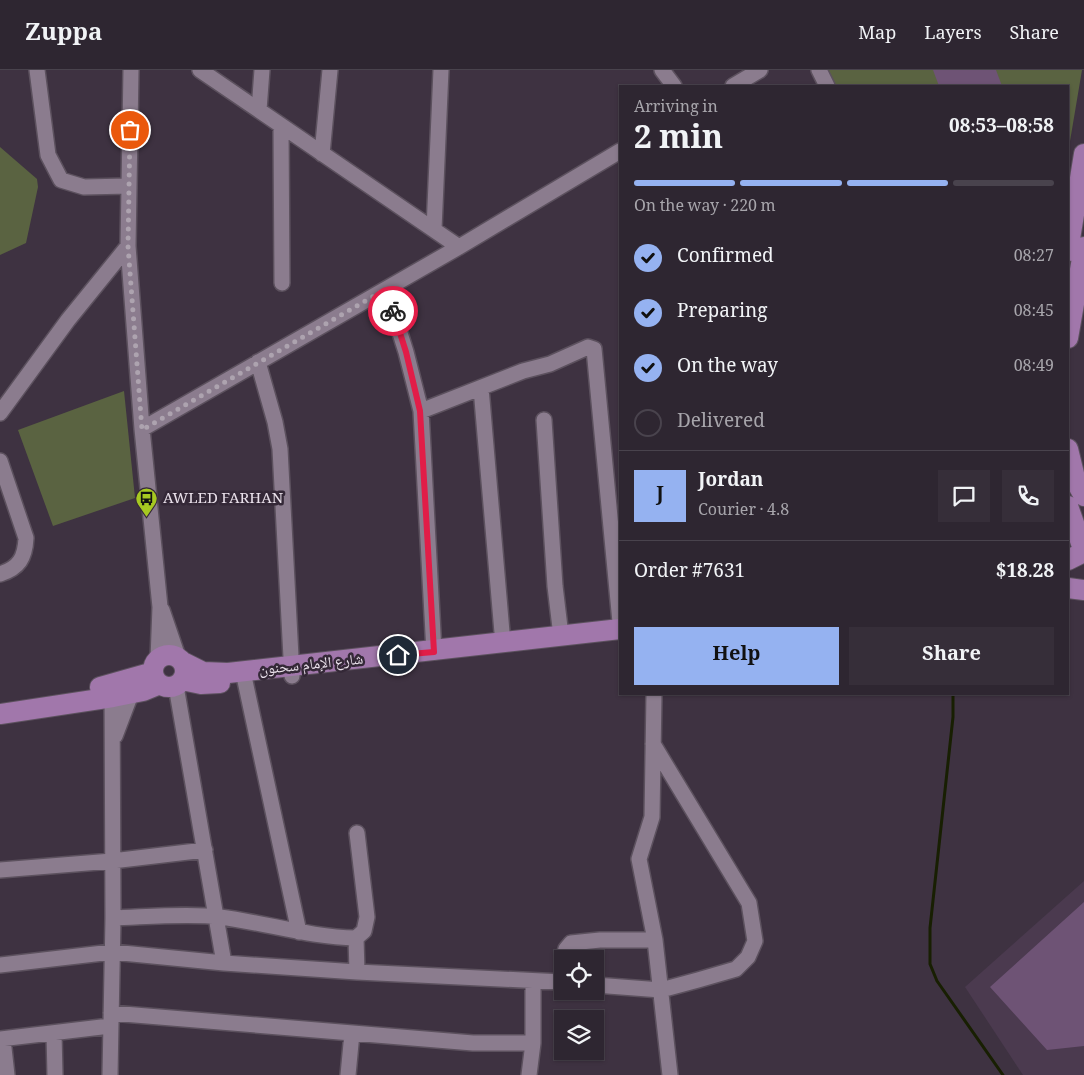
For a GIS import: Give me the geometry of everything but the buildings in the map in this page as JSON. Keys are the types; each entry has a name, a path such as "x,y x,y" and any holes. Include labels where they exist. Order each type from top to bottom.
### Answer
{"main road":[{"path":"1069,245 1084,154"},
{"path":"1069,332 1084,247"},
{"path":"1069,453 1076,482 1084,496"},
{"path":"1069,515 1084,552 1069,560"},
{"path":"1069,588 1084,590"},
{"name":"شارع الإمام سحنون","path":"170,672 201,684 245,681 291,671 619,629"},
{"name":"شارع الإمام سحنون","path":"0,714 119,692 170,672 291,671 412,664 619,639"},
{"name":"شارع الإمام سحنون","path":"0,700 119,692"}],"street":[{"path":"37,70 48,155 60,180 84,187 128,186"},
{"path":"131,70 128,246 142,430 160,607 170,672 205,850 224,963"},
{"path":"259,110 262,70"},
{"path":"322,154 330,70"},
{"path":"434,229 441,70"},
{"path":"662,70 673,85"},
{"path":"735,85 760,70"},
{"path":"819,70 826,85"},
{"path":"207,72 281,126 459,247"},
{"path":"281,126 282,283"},
{"path":"142,430 459,247 619,151"},
{"path":"0,413 68,320 128,246"},
{"path":"386,289 406,352 420,411 434,652"},
{"path":"420,411 523,371 550,364 588,347 595,350 619,611"},
{"path":"258,362 280,449 291,671"},
{"path":"481,388 503,644"},
{"path":"544,420 555,586 561,636"},
{"path":"0,462 26,538 23,558 18,565 0,574"},
{"path":"245,681 299,932"},
{"path":"110,1075 113,918 114,740 112,726 119,692"},
{"path":"654,695 652,817 640,849 639,859 655,940 670,1075"},
{"path":"604,986 660,990 736,969 748,957 755,941 749,903 653,744"},
{"path":"357,833 367,917 364,930 356,938 357,972"},
{"path":"0,870 112,862 205,850"},
{"path":"113,918 217,916 274,925 317,936 356,938"},
{"path":"566,950 571,943 600,940 655,940"},
{"path":"0,965 112,952 224,963 554,982"},
{"path":"529,1075 533,1043 533,982"},
{"path":"7,1075 1,1039 54,1034 110,1020 352,1033 473,1043 533,1043"},
{"path":"348,1075 352,1033"},
{"path":"54,1034 55,1075"}],"shaded area":[{"path":"1084,881 1084,1075 1023,1075 965,987"}],"green space":[{"path":"826,70 1082,70 1069,147 1069,85 834,85"},
{"path":"0,147 37,179 38,187 26,243 0,255"},
{"path":"124,391 135,498 53,526 18,430"}],"waterway":[{"path":"953,695 953,717 930,928 930,964 937,981 1003,1075"}],"way so far":[{"path":"130,130 128,246 142,430 386,289 393,311"}],"place":[{"name":"AWLED FARHAN","path":"147,517"}],"route":[{"path":"393,311 406,352 420,411 434,652 398,655"}]}
